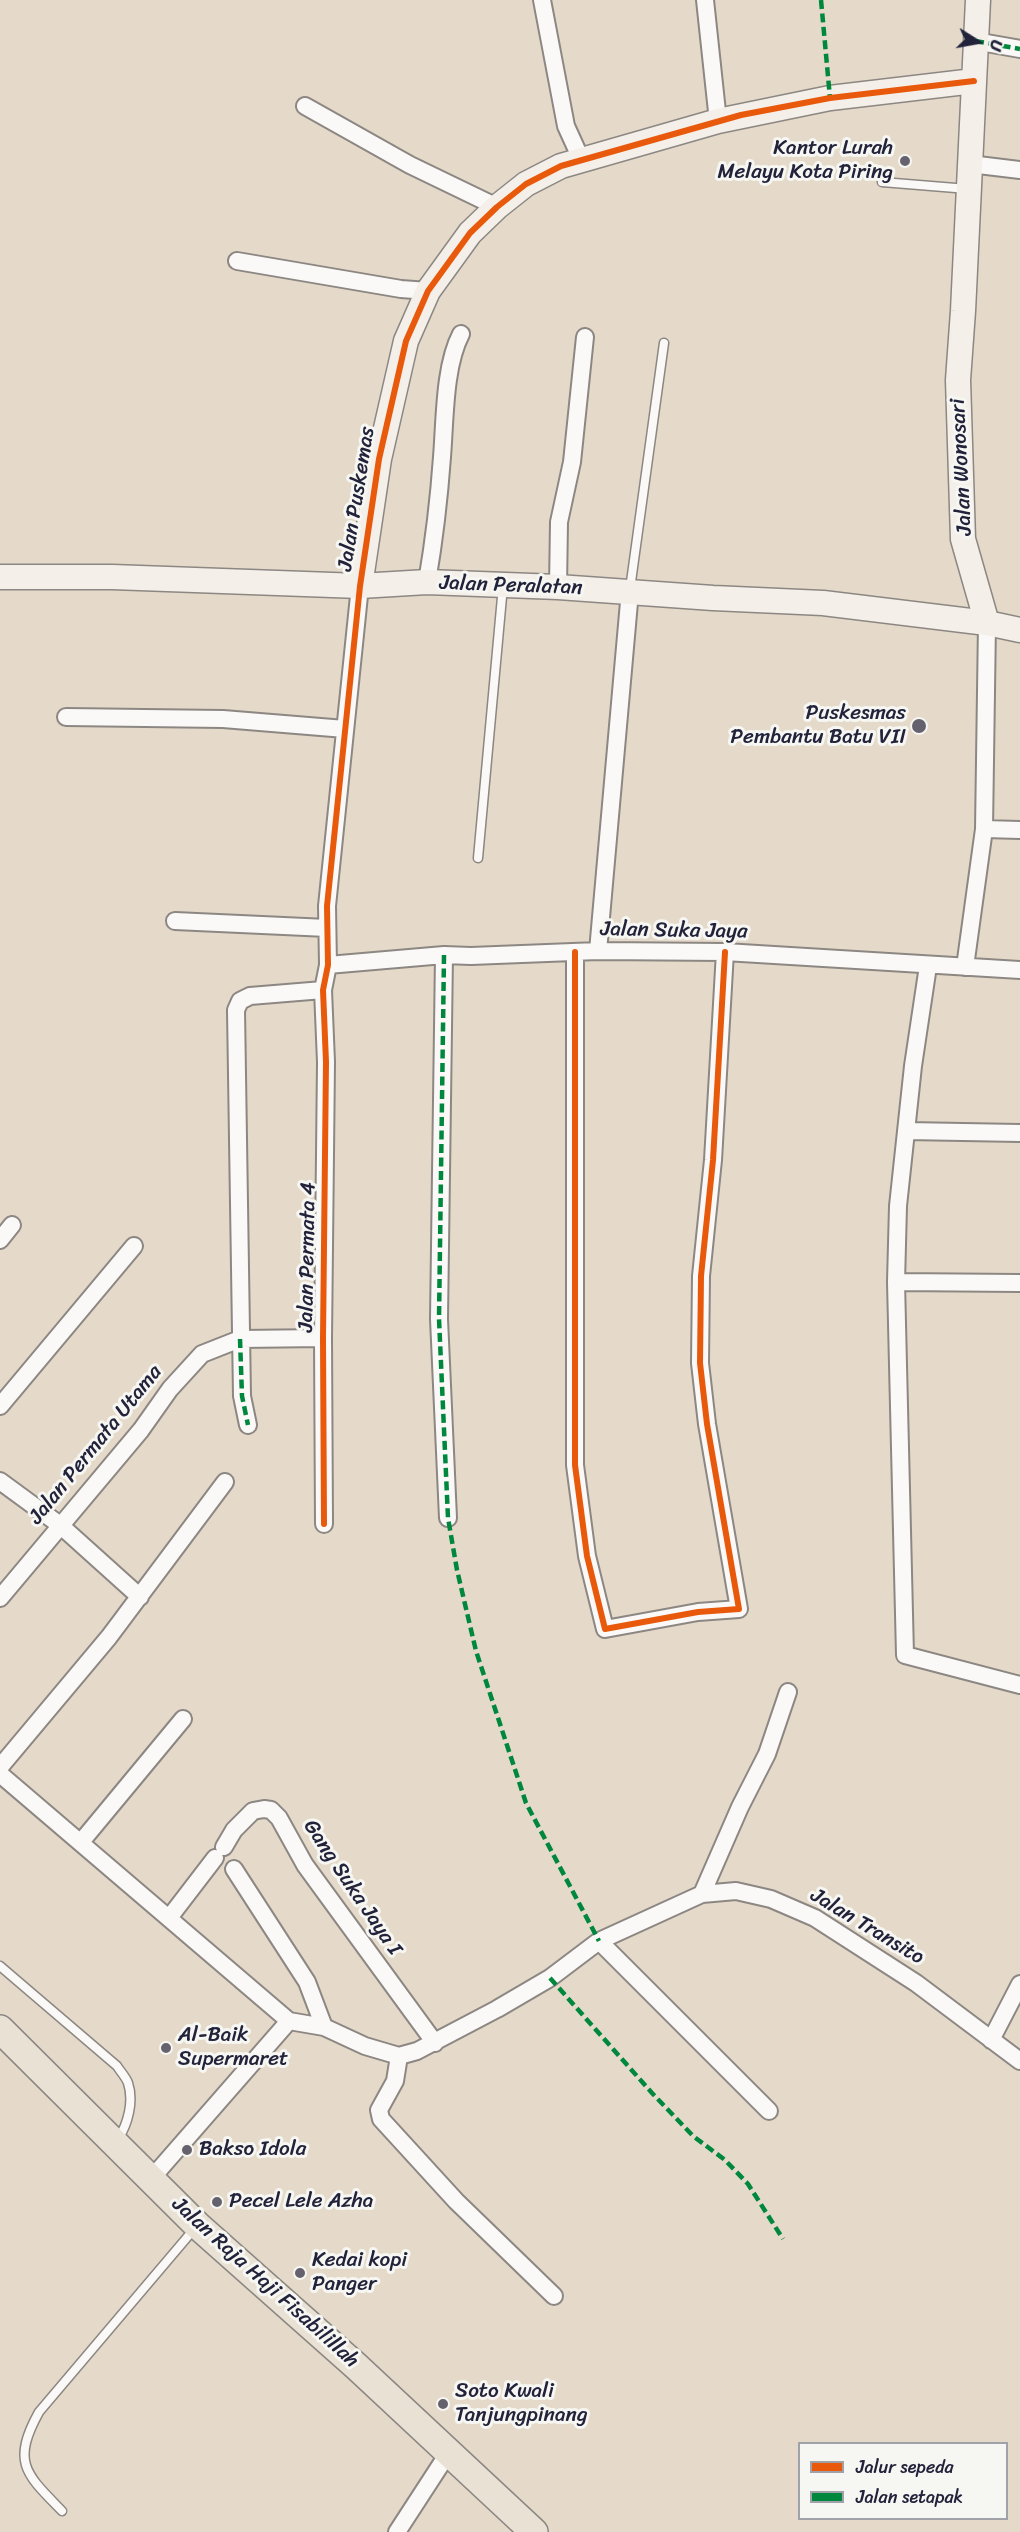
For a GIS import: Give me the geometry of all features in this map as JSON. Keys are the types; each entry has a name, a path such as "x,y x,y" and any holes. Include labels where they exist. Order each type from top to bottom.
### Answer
{"main road":[{"name":"Jalan Raja Haji Fisabilillah","path":"0,2029 197,2225 356,2366 534,2532"}],"street":[{"path":"542,0 566,126 581,159"},
{"path":"705,0 718,121"},
{"name":"Jalan Wonosari","path":"965,967 984,829 987,622 963,539 958,380 978,0"},
{"path":"975,41 1020,49"},
{"name":"Jalan Puskemas","path":"328,965 327,928 345,729 360,586 379,459 406,341 428,291 470,233 496,207 526,184 561,166 581,159 718,121 830,98 974,81"},
{"path":"305,106 410,165 496,207"},
{"path":"970,164 1020,170"},
{"path":"237,261 401,289 428,291"},
{"path":"427,582 435,534 449,382 455,344 461,334"},
{"path":"558,587 559,522 572,462 585,337"},
{"name":"Jalan Peralatan","path":"0,577 112,577 360,586 427,582 558,587 823,603 987,622 1020,630"},
{"path":"598,951 630,591"},
{"path":"66,717 223,718 345,729"},
{"path":"984,829 1020,830"},
{"path":"175,921 327,928"},
{"name":"Jalan Suka Jaya","path":"328,965 444,955 598,951 724,952 1020,970"},
{"path":"575,952 575,1465 587,1556 604,1629 698,1612 739,1609 707,1424 700,1363 701,1276 713,1160 724,952"},
{"path":"444,955 439,1318 448,1518"},
{"name":"Jalan Permata 4","path":"324,1524 323,1338 326,1062 323,990 328,965"},
{"path":"928,966 898,1206 896,1282 905,1655 1020,1685"},
{"path":"248,1425 242,1396 240,1339 236,1010 240,1001 250,996 323,990"},
{"path":"906,1131 1020,1133"},
{"path":"0,1240 12,1225"},
{"path":"0,1406 134,1246"},
{"path":"896,1282 1020,1283"},
{"path":"240,1339 323,1338"},
{"name":"Jalan Permata Utama","path":"0,1598 141,1430 170,1389 202,1354 240,1339"},
{"path":"0,1480 60,1525 140,1597"},
{"path":"0,1767 109,1637 225,1482"},
{"path":"702,1894 766,1754 788,1692"},
{"path":"81,1842 183,1719"},
{"path":"0,1774 289,2020 324,2027 365,2046 399,2056 435,2043"},
{"name":"Gang Suka Jaya I","path":"169,1918 220,1852 234,1830 253,1811 271,1810 279,1818 305,1865 435,2043"},
{"path":"234,1869 307,1982 324,2027"},
{"name":"Jalan Transito","path":"435,2043 547,1979 599,1941 702,1894 736,1892 771,1899 815,1918 916,1983 1020,2061"},
{"path":"599,1941 769,2110"},
{"path":"991,2040 1020,1984"},
{"path":"152,2179 289,2020"},
{"path":"399,2056 395,2081 379,2110 381,2119 456,2201 554,2296"},
{"path":"397,2532 449,2452"}],"lane":[{"path":"882,182 969,189"},
{"path":"630,591 664,342"},
{"path":"478,858 502,585"},
{"path":"0,1966 117,2066 128,2083 130,2107 126,2128 115,2143"},
{"path":"62,2511 30,2478 24,2456 26,2435 39,2412 197,2225"}],"marked path":[{"path":"821,0 830,98"},
{"path":"975,41 1020,49"},
{"path":"444,955 439,1319 448,1518 457,1570 476,1651 526,1803 599,1941"},
{"path":"240,1339 242,1396 248,1425"},
{"path":"550,1978 693,2136 725,2160 748,2184 783,2239"}],"cycle path":[{"path":"324,1524 323,1338 326,1062 323,990 328,965 327,906 360,586 379,459 406,341 428,291 470,233 497,207 526,184 561,166 741,115 830,98 974,81"},
{"path":"575,952 575,1465 587,1556 605,1629 698,1612 739,1609 707,1424 700,1363 701,1276 713,1160 725,952"}],"place":[{"name":"Kantor Lurah Melayu Kota Piring","path":"905,161"},
{"name":"Puskesmas Pembantu Batu VII","path":"919,726"},
{"name":"Al-Baik Supermaret","path":"166,2048"},
{"name":"Bakso Idola","path":"187,2150"},
{"name":"Pecel Lele Azha","path":"217,2202"},
{"name":"Kedai kopi Panger","path":"300,2273"},
{"name":"Soto Kwali Tanjungpinang","path":"443,2404"}]}
